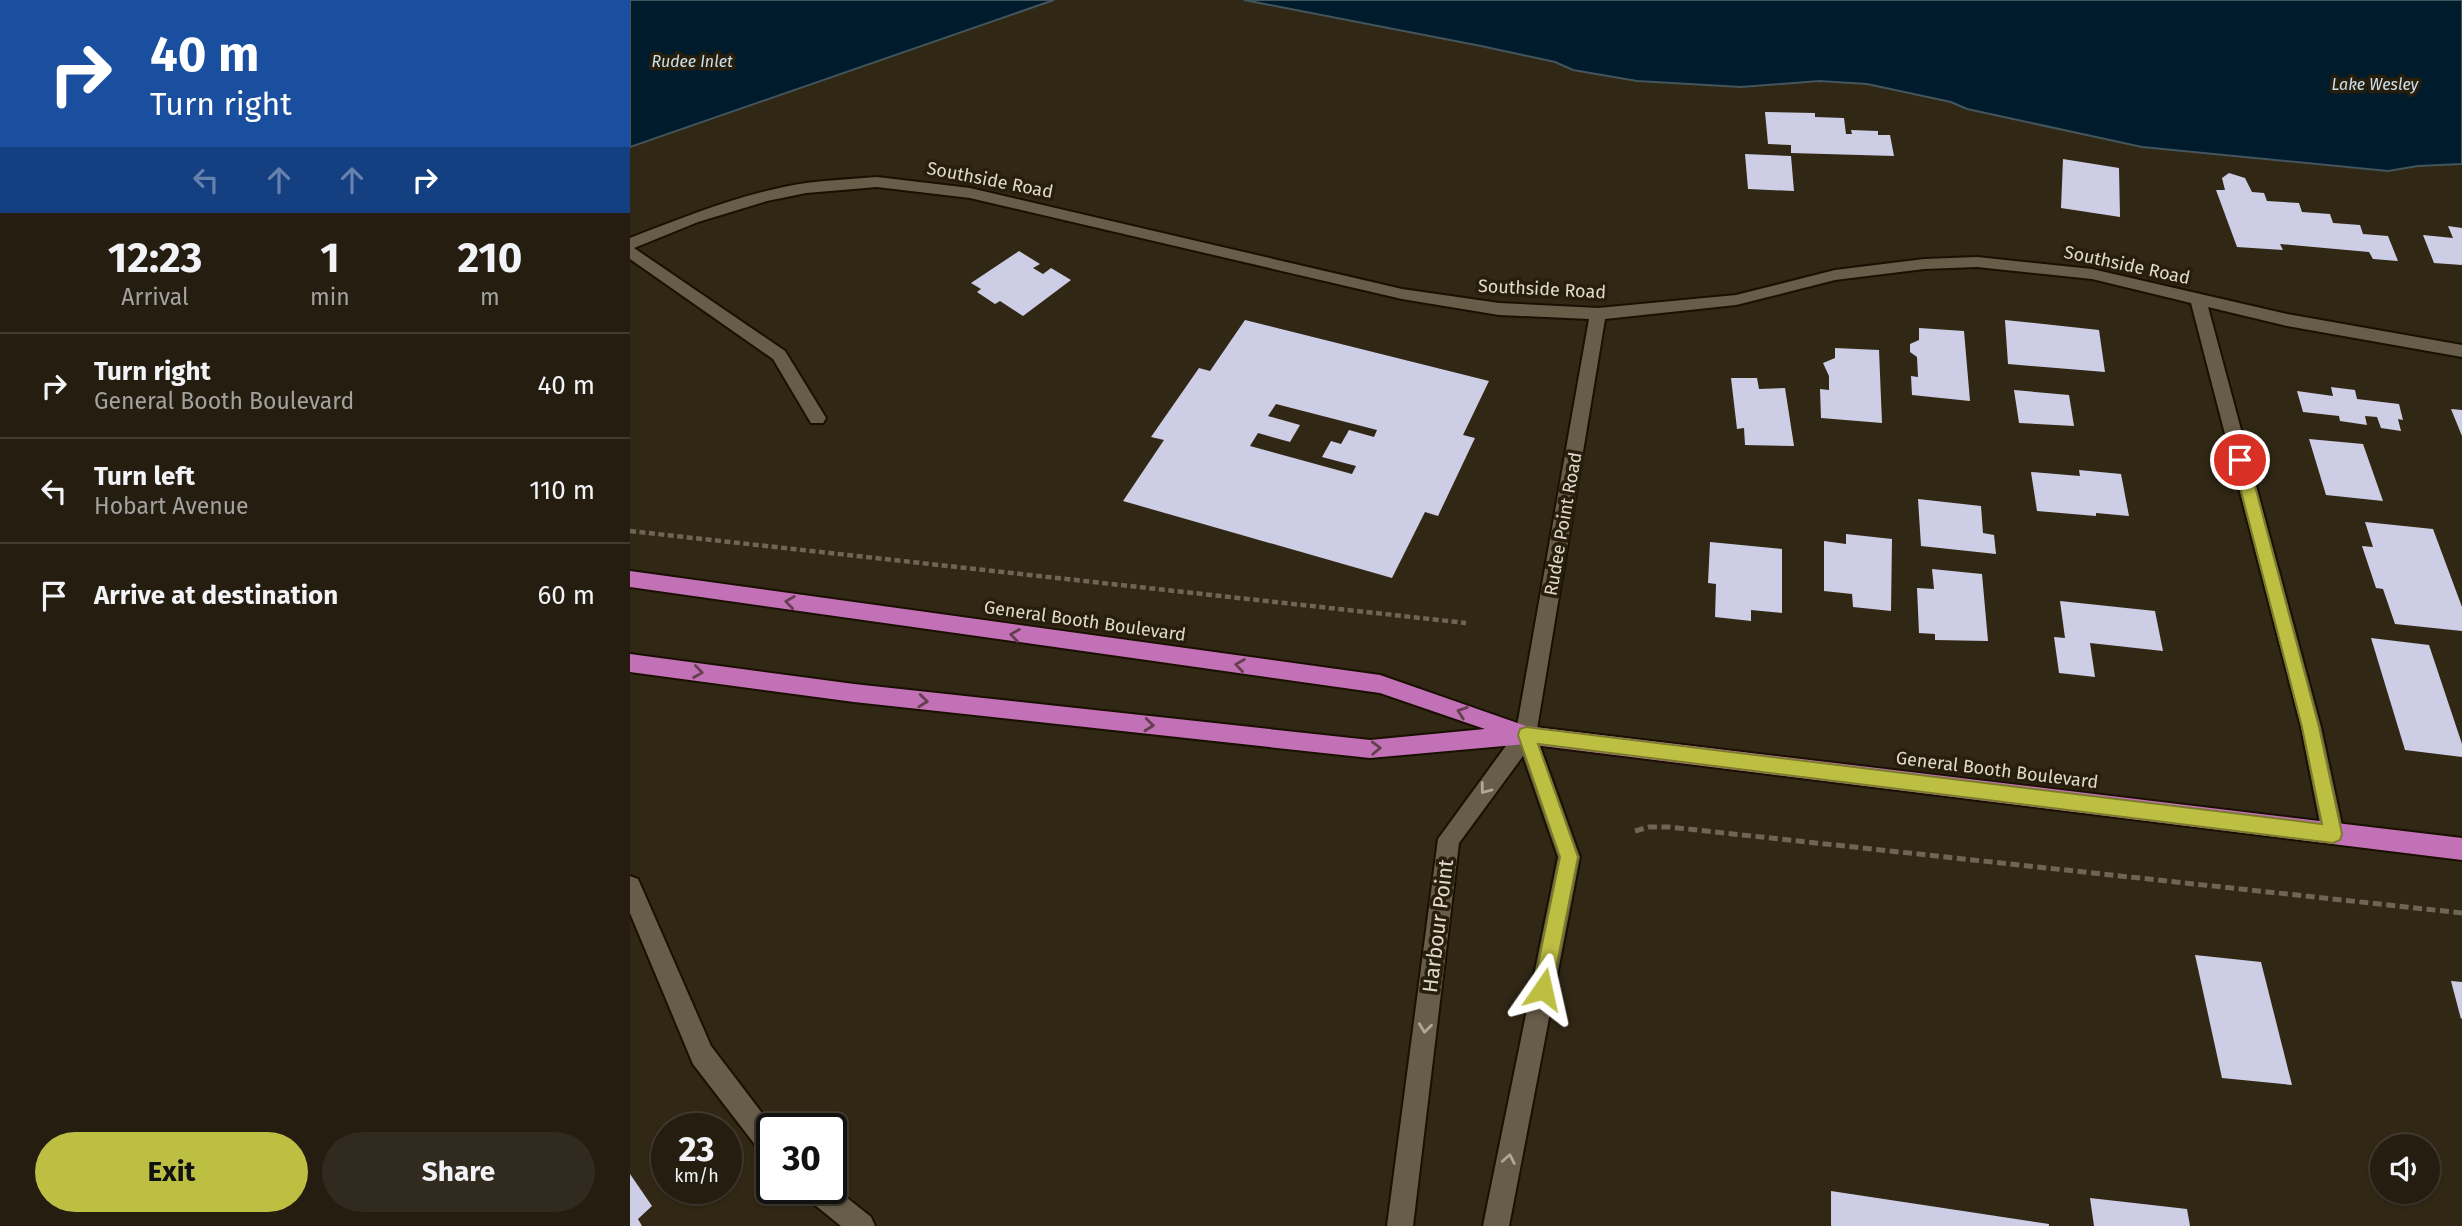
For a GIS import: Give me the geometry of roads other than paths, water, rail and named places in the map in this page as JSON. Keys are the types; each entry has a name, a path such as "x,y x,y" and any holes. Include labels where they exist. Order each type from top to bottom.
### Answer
{"highway":[{"name":"General Booth Boulevard","path":"630,579 1380,684 1526,735"},
{"name":"General Booth Boulevard","path":"630,663 854,693 1370,749 1526,735 2462,849"}],"street":[{"name":"Southside Road","path":"630,244 693,219 806,188 877,182 923,186 1043,209 1402,294 1499,309 1598,314 1736,300 1835,275 1924,264 1977,262 2092,274 2369,336 2462,351"},
{"path":"630,252 779,355 817,418"},
{"path":"2198,299 2311,727 2333,834"},
{"name":"Rudee Point Road","path":"1526,735 1598,314"},
{"path":"1496,1226 1569,857 1526,735"},
{"name":"Harbour Point","path":"1400,1226 1449,839 1526,735"},
{"path":"630,887 702,1055 756,1125"},
{"path":"834,1204 862,1226"}],"water":[{"name":"Rudee Inlet","path":"630,0 1054,0 630,147"},
{"name":"Lake Wesley","path":"1244,0 2462,0 2462,164 2418,166 2388,171 2142,147 1867,84 1819,81 1741,87 1637,81 1573,70 1555,62 1481,46"}]}
